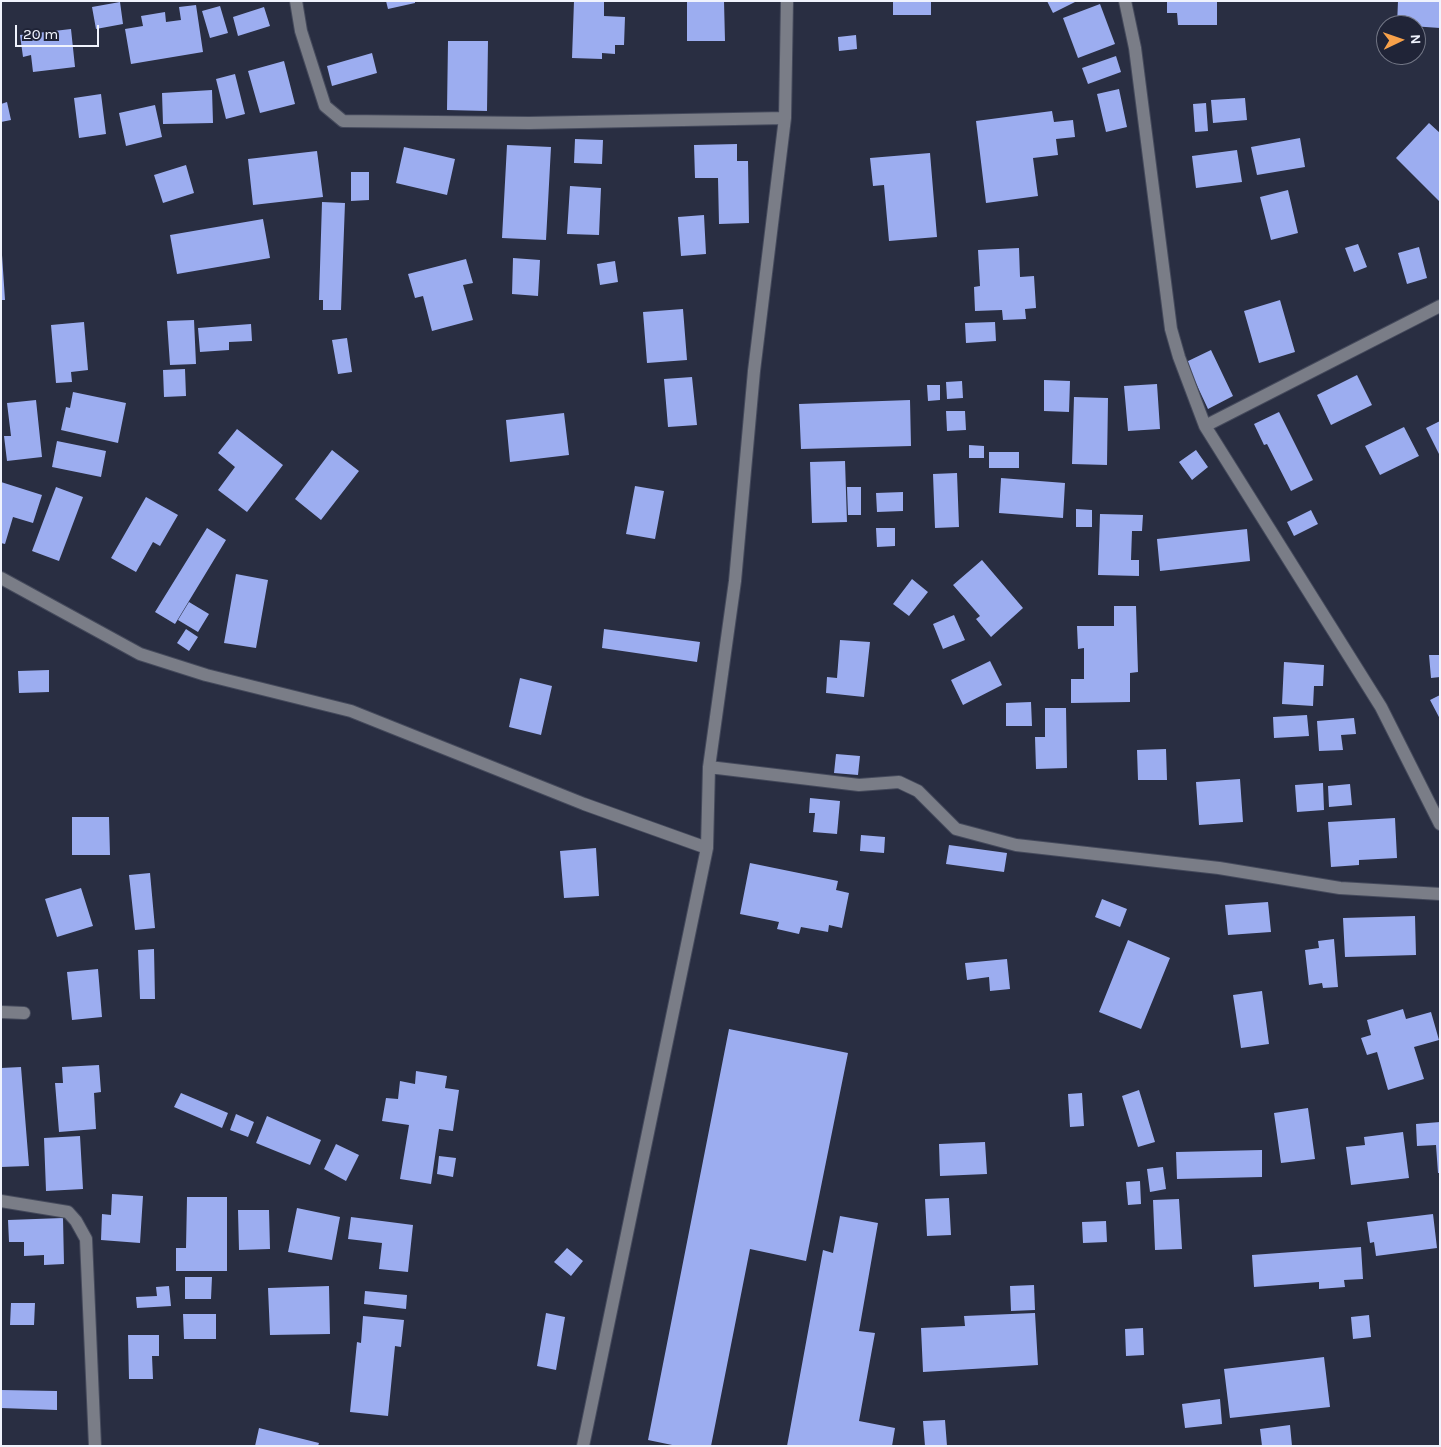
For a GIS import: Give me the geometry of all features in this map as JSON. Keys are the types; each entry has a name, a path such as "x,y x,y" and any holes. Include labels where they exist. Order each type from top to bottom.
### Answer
{"street":[{"path":"296,1 301,32 325,106 343,121 529,123 785,118"},
{"path":"583,1446 707,848 709,766 735,581 754,371 785,118 787,1"},
{"path":"1125,1 1135,48 1171,329 1179,357 1205,426 1381,707 1440,824"},
{"path":"1205,426 1440,306"},
{"path":"1,578 140,654 206,675 351,711 584,804 707,848"},
{"path":"709,766 858,785 900,782 918,792 956,829 1016,846 1219,868 1340,888 1440,894"},
{"path":"1,1012 24,1013"},
{"path":"1,1201 68,1212 76,1220 86,1239 95,1446"}],"building":[{"path":"386,1 415,1 415,3 388,9"},
{"path":"574,1 604,1 604,16 625,17 624,45 615,45 615,54 602,53 602,59 572,58"},
{"path":"687,1 724,1 725,41 687,41"},
{"path":"893,1 931,1 931,15 893,15"},
{"path":"1047,1 1077,1 1053,13"},
{"path":"1167,1 1217,1 1217,25 1178,25 1177,13 1167,13"},
{"path":"1398,1 1440,1 1440,28 1426,27 1426,15 1397,15"},
{"path":"120,2 123,24 96,29 92,7"},
{"path":"1100,4 1115,44 1078,58 1063,18"},
{"path":"196,5 203,52 131,64 125,29 143,26 141,16 165,12 166,22 181,20 179,7"},
{"path":"220,6 228,33 210,38 202,11"},
{"path":"264,7 270,26 238,36 233,17"},
{"path":"71,29 75,67 33,72 31,55 23,57 20,35"},
{"path":"856,35 857,49 839,51 838,37"},
{"path":"448,41 488,41 487,111 447,110"},
{"path":"372,53 377,73 332,86 327,66"},
{"path":"1116,56 1121,72 1088,84 1082,68"},
{"path":"284,61 295,104 260,113 248,71"},
{"path":"235,74 245,114 226,119 216,79"},
{"path":"1119,89 1127,127 1106,132 1097,94"},
{"path":"212,90 213,123 163,124 162,93"},
{"path":"101,94 106,134 79,138 74,98"},
{"path":"1245,98 1247,120 1213,123 1211,100"},
{"path":"7,102 11,120 1,122 1,104"},
{"path":"1206,103 1208,131 1195,132 1193,104"},
{"path":"155,105 162,137 126,146 119,113"},
{"path":"1052,111 1054,122 1073,120 1075,137 1056,139 1058,155 1033,158 1038,196 986,203 976,121"},
{"path":"1429,123 1440,133 1440,202 1396,158"},
{"path":"1300,138 1305,167 1257,175 1251,147"},
{"path":"575,139 603,140 602,164 574,163"},
{"path":"737,144 737,161 748,161 749,223 719,224 718,178 695,178 694,145"},
{"path":"507,145 551,147 546,240 502,238"},
{"path":"404,147 455,159 447,195 396,183"},
{"path":"1237,150 1242,182 1196,188 1192,156"},
{"path":"317,151 323,197 253,205 248,159"},
{"path":"930,153 937,237 889,241 884,185 873,186 870,158"},
{"path":"186,165 194,193 163,203 154,175"},
{"path":"351,172 369,172 369,200 351,201"},
{"path":"570,186 601,188 599,235 567,234"},
{"path":"1288,190 1298,233 1271,240 1260,197"},
{"path":"322,202 345,203 341,310 323,310 323,300 319,300"},
{"path":"704,215 706,254 681,256 678,217"},
{"path":"263,219 270,258 177,274 170,235"},
{"path":"1,240 5,300 1,300"},
{"path":"1358,244 1367,267 1354,272 1345,248"},
{"path":"1419,247 1427,278 1407,284 1398,253"},
{"path":"1019,248 1020,277 1034,276 1036,308 1025,309 1026,319 1003,320 1002,310 975,311 974,287 980,286 978,250"},
{"path":"513,258 540,260 538,296 512,294"},
{"path":"466,259 473,283 463,285 473,320 432,331 423,296 415,298 408,274"},
{"path":"615,261 618,282 600,285 597,264"},
{"path":"1280,300 1295,352 1259,363 1244,311"},
{"path":"683,309 687,360 647,363 643,312"},
{"path":"194,320 196,364 170,365 167,321"},
{"path":"84,322 88,370 71,372 72,382 56,383 51,325"},
{"path":"995,322 996,341 966,343 965,323"},
{"path":"251,324 252,341 229,342 229,350 200,352 198,328"},
{"path":"347,338 352,372 338,374 332,340"},
{"path":"1211,350 1233,396 1208,409 1186,362"},
{"path":"185,369 186,396 164,397 163,370"},
{"path":"1357,375 1372,405 1331,425 1317,395"},
{"path":"692,377 697,425 668,427 664,379"},
{"path":"1044,380 1070,381 1069,412 1044,411"},
{"path":"962,381 963,398 947,399 946,382"},
{"path":"1157,384 1160,429 1128,431 1124,386"},
{"path":"927,385 940,385 940,400 928,401"},
{"path":"73,392 126,403 118,443 61,430 66,407 70,408"},
{"path":"1074,397 1108,398 1107,465 1072,464"},
{"path":"36,400 42,457 7,461 4,436 11,436 7,403"},
{"path":"910,400 911,446 801,449 799,404"},
{"path":"946,411 965,411 966,430 947,431"},
{"path":"1279,412 1313,480 1291,491 1267,444 1264,445 1254,424"},
{"path":"564,413 569,455 510,462 506,420"},
{"path":"1440,421 1440,456 1426,428"},
{"path":"1404,427 1419,456 1380,475 1365,446"},
{"path":"237,429 283,465 247,512 218,490 235,467 218,453"},
{"path":"57,441 106,451 101,477 52,467"},
{"path":"969,445 984,446 984,458 969,458"},
{"path":"332,450 359,471 321,520 295,499"},
{"path":"1196,450 1208,467 1192,480 1179,462"},
{"path":"989,452 1019,452 1019,468 989,468"},
{"path":"845,461 847,522 812,523 810,462"},
{"path":"957,473 959,527 935,528 933,474"},
{"path":"1001,478 1065,483 1063,518 999,513"},
{"path":"1,482 42,495 33,523 13,517 5,544 1,543"},
{"path":"635,486 664,491 655,539 626,534"},
{"path":"56,487 83,497 59,561 32,551"},
{"path":"847,487 861,487 861,515 848,515"},
{"path":"903,492 903,511 877,512 876,493"},
{"path":"146,497 178,515 160,546 153,542 136,572 111,558"},
{"path":"1076,509 1092,510 1092,527 1076,527"},
{"path":"1311,510 1318,524 1294,536 1287,522"},
{"path":"1100,514 1143,515 1142,531 1132,531 1131,560 1139,560 1139,576 1098,575"},
{"path":"207,528 226,540 175,624 155,612"},
{"path":"876,528 895,528 895,546 877,547"},
{"path":"1247,529 1250,561 1160,571 1157,539"},
{"path":"982,560 1023,608 991,637 976,619 980,616 953,585"},
{"path":"236,574 268,580 256,648 224,643"},
{"path":"912,579 928,592 909,616 893,604"},
{"path":"189,602 209,614 198,632 178,620"},
{"path":"1114,606 1136,606 1138,672 1130,673 1130,702 1071,703 1071,679 1084,679 1084,648 1078,649 1077,626 1114,626"},
{"path":"954,615 965,640 943,649 933,624"},
{"path":"186,629 198,637 189,651 177,643"},
{"path":"604,629 700,642 697,662 602,648"},
{"path":"840,640 870,642 864,697 826,693 827,677 837,678"},
{"path":"1429,655 1440,655 1440,677 1431,678"},
{"path":"990,661 1002,685 963,705 951,680"},
{"path":"1284,662 1324,665 1323,686 1314,686 1313,706 1282,704"},
{"path":"49,670 49,692 19,693 18,671"},
{"path":"520,678 552,686 541,735 509,727"},
{"path":"1440,695 1440,719 1430,700"},
{"path":"1031,702 1032,726 1006,726 1006,703"},
{"path":"1045,708 1066,708 1067,768 1036,769 1035,737 1045,737"},
{"path":"1307,715 1309,736 1274,738 1273,717"},
{"path":"1354,718 1356,734 1341,735 1343,750 1319,751 1317,721"},
{"path":"1166,749 1167,780 1138,780 1137,750"},
{"path":"836,754 860,756 858,775 834,773"},
{"path":"1240,779 1243,822 1199,825 1196,782"},
{"path":"1323,783 1324,810 1297,812 1295,785"},
{"path":"1350,784 1352,805 1329,807 1328,786"},
{"path":"810,798 840,801 837,834 813,832 815,813 809,813"},
{"path":"72,817 109,817 110,855 72,855"},
{"path":"1395,818 1397,858 1359,860 1359,865 1331,867 1328,822"},
{"path":"861,835 885,837 884,853 860,851"},
{"path":"949,845 1007,853 1004,872 946,864"},
{"path":"596,848 599,896 564,898 560,851"},
{"path":"750,863 838,881 836,890 849,893 842,928 829,925 828,932 801,927 799,934 777,929 779,922 740,914"},
{"path":"150,873 155,928 135,930 129,875"},
{"path":"81,888 93,926 57,937 45,899"},
{"path":"1102,899 1127,909 1120,927 1095,917"},
{"path":"1268,902 1271,932 1228,935 1225,905"},
{"path":"1415,916 1416,955 1345,957 1343,918"},
{"path":"1334,939 1338,987 1323,988 1322,983 1309,985 1305,950 1319,948 1318,941"},
{"path":"1128,940 1170,958 1141,1029 1099,1012"},
{"path":"154,949 155,999 140,999 138,950"},
{"path":"1007,959 1010,989 990,991 989,977 967,980 965,963"},
{"path":"98,969 102,1017 72,1020 67,972"},
{"path":"1262,991 1269,1044 1241,1048 1233,995"},
{"path":"1403,1009 1406,1019 1431,1012 1439,1040 1414,1047 1424,1079 1388,1090 1377,1052 1367,1055 1361,1038 1371,1035 1367,1020"},
{"path":"729,1029 848,1053 806,1261 750,1249 711,1446 677,1446 648,1440"},
{"path":"99,1065 101,1092 94,1093 96,1129 59,1132 55,1083 63,1083 62,1067"},
{"path":"21,1067 29,1166 1,1167 1,1068"},
{"path":"416,1071 447,1076 445,1088 459,1090 453,1131 439,1129 431,1184 400,1179 409,1125 382,1121 386,1098 398,1099 400,1081 415,1084"},
{"path":"1139,1090 1155,1142 1138,1147 1122,1096"},
{"path":"181,1093 228,1113 222,1128 174,1107"},
{"path":"1082,1093 1084,1126 1070,1127 1068,1094"},
{"path":"1308,1108 1315,1159 1281,1163 1274,1113"},
{"path":"236,1114 254,1122 248,1137 230,1130"},
{"path":"267,1116 321,1140 310,1165 256,1143"},
{"path":"1440,1122 1440,1173 1438,1173 1436,1145 1417,1146 1416,1124"},
{"path":"1403,1132 1409,1178 1351,1185 1346,1147 1365,1145 1364,1137"},
{"path":"80,1136 83,1189 46,1191 44,1138"},
{"path":"985,1142 987,1174 940,1176 939,1144"},
{"path":"336,1144 359,1155 346,1181 324,1169"},
{"path":"1262,1150 1262,1177 1177,1179 1176,1152"},
{"path":"439,1156 456,1158 453,1177 437,1174"},
{"path":"1163,1167 1166,1189 1150,1192 1147,1169"},
{"path":"1140,1181 1141,1204 1128,1205 1126,1182"},
{"path":"112,1194 143,1196 140,1243 101,1240 102,1214 111,1215"},
{"path":"187,1197 227,1197 227,1271 176,1271 176,1248 186,1248"},
{"path":"949,1198 951,1235 927,1236 925,1199"},
{"path":"1179,1199 1182,1249 1155,1250 1153,1200"},
{"path":"297,1208 340,1217 332,1260 288,1252"},
{"path":"238,1210 269,1210 270,1249 239,1250"},
{"path":"1433,1214 1437,1248 1376,1256 1374,1242 1370,1243 1367,1222"},
{"path":"840,1216 878,1223 859,1331 875,1333 859,1421 895,1428 892,1446 787,1446 823,1250 833,1253"},
{"path":"351,1217 413,1225 408,1272 379,1269 382,1243 348,1239"},
{"path":"63,1218 64,1264 44,1265 44,1255 24,1256 24,1242 9,1242 8,1220"},
{"path":"1106,1221 1107,1242 1083,1243 1082,1222"},
{"path":"1361,1247 1363,1279 1344,1280 1345,1287 1319,1289 1319,1282 1254,1287 1252,1255"},
{"path":"567,1248 583,1261 571,1276 554,1262"},
{"path":"185,1277 212,1277 211,1299 185,1299"},
{"path":"1034,1285 1035,1310 1011,1311 1010,1286"},
{"path":"169,1286 171,1306 137,1308 136,1297 157,1296 156,1287"},
{"path":"329,1286 330,1334 270,1335 268,1288"},
{"path":"365,1291 407,1295 406,1309 364,1304"},
{"path":"11,1303 35,1303 34,1325 10,1325"},
{"path":"546,1313 565,1317 556,1370 537,1366"},
{"path":"1035,1313 1038,1365 923,1372 921,1328 965,1326 964,1316"},
{"path":"183,1314 216,1314 216,1339 184,1339"},
{"path":"1369,1315 1371,1337 1353,1339 1351,1317"},
{"path":"363,1316 404,1320 401,1347 395,1346 388,1416 350,1412 357,1342 361,1343"},
{"path":"1143,1328 1144,1355 1126,1356 1125,1329"},
{"path":"128,1335 159,1335 159,1356 152,1356 153,1379 129,1379"},
{"path":"1324,1357 1330,1407 1230,1418 1224,1369"},
{"path":"1,1390 57,1391 57,1410 1,1408"},
{"path":"1220,1399 1222,1424 1185,1428 1182,1404"},
{"path":"945,1420 947,1446 925,1446 923,1421"},
{"path":"1290,1425 1292,1446 1262,1446 1260,1429"},
{"path":"259,1428 319,1443 318,1446 255,1446"}]}
